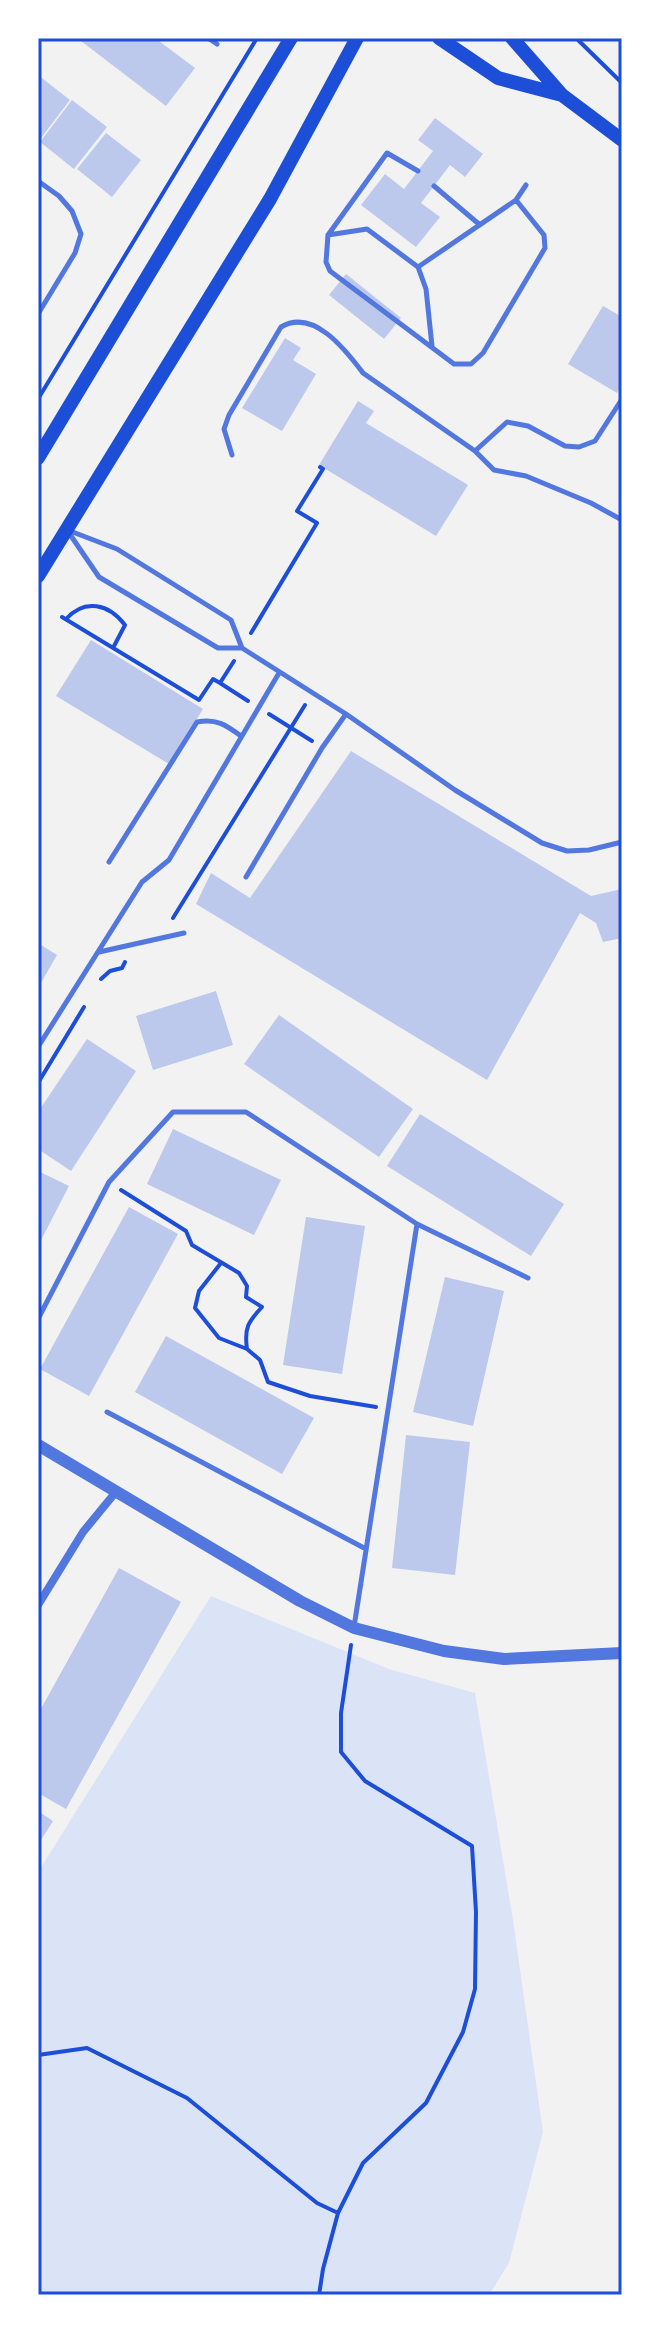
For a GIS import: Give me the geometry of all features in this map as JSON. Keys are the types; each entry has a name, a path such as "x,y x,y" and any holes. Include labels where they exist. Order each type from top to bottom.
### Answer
{"main road":[{"path":"278,60 282,38"},
{"path":"38,458 291,38"},
{"path":"38,576 270,199 357,38"},
{"path":"439,38 498,78 562,95"},
{"path":"513,38 562,95 622,140"}],"street":[{"path":"38,1445 300,1601 354,1628 444,1651 504,1659 622,1653"},
{"path":"38,1605 83,1532 115,1493"}],"lane":[{"path":"208,38 217,44"},
{"path":"418,171 387,153 328,235 326,262 330,271 454,364 471,364 483,353 545,248 544,235 516,200"},
{"path":"38,181 59,196 72,211 81,234 75,253 38,314"},
{"path":"418,267 516,200 526,185"},
{"path":"434,186 480,225"},
{"path":"328,235 367,229 418,267 426,289 432,347"},
{"path":"232,455 224,429 229,415 281,327 291,321 302,320 315,325 350,355 363,373 475,451 494,470 526,476 591,503 622,520"},
{"path":"475,451 507,422 528,426 565,446 579,447 595,441 622,399"},
{"path":"66,529 117,549 231,620 242,648"},
{"path":"66,529 99,577 218,648 242,648 346,714 444,783 542,843 567,851 589,850 622,842"},
{"path":"38,1047 142,882 169,860 279,673"},
{"path":"246,877 322,748 346,714"},
{"path":"109,862 197,722 220,721 241,736"},
{"path":"97,952 184,933"},
{"path":"38,1319 109,1182 173,1112 246,1112 417,1224 528,1278"},
{"path":"354,1628 417,1224"},
{"path":"107,1412 366,1549"}],"path":[{"path":"38,399 257,38"},
{"path":"576,38 622,83"},
{"path":"220,683 317,523 297,511 323,469 320,467"},
{"path":"113,648 125,625 113,612 96,605 83,606 64,618 113,648 199,700 213,679 322,748"},
{"path":"162,921 175,918 312,693"},
{"path":"101,979 110,971 122,968 137,944"},
{"path":"38,1083 85,1005"},
{"path":"109,1182 186,1231 192,1245 239,1273 247,1286 246,1297 262,1307 248,1322 245,1338 247,1349"},
{"path":"221,1262 199,1291 195,1308 219,1338 247,1349 260,1360 268,1382 310,1396 388,1409"},
{"path":"319,2295 338,2213 363,2163 426,2103 463,2032 475,1989 476,1912 472,1846 365,1781 341,1752 341,1713 354,1628"},
{"path":"38,2055 87,2048 187,2098 317,2203 338,2213"}],"shaded area":[{"path":"211,1596 389,1669 475,1693 513,1920 543,2132 509,2263 489,2295 38,2295 38,1872"}],"building":[{"path":"77,38 155,38 195,68 166,106"},
{"path":"38,75 70,100 38,142"},
{"path":"72,100 107,127 74,169 40,142"},
{"path":"435,118 483,154 465,177 450,165 421,203 440,217 416,247 361,205 385,174 404,189 433,151 418,140"},
{"path":"106,133 141,160 112,197 77,169"},
{"path":"346,274 401,318 384,339 329,295"},
{"path":"603,306 622,317 622,385 617,393 568,364"},
{"path":"285,338 301,348 293,360 316,374 282,431 242,408"},
{"path":"358,401 374,411 366,423 468,485 436,536 319,465"},
{"path":"91,640 203,709 169,764 56,696"},
{"path":"351,751 591,896 622,889 622,938 603,942 596,923 580,913 487,1080 196,904 211,873 250,898"},
{"path":"38,943 57,955 38,988"},
{"path":"216,991 233,1045 153,1070 136,1016"},
{"path":"279,1015 413,1109 379,1157 244,1064"},
{"path":"87,1039 136,1071 71,1171 38,1149 38,1112"},
{"path":"420,1114 564,1204 531,1256 387,1166"},
{"path":"173,1129 281,1180 254,1235 147,1184"},
{"path":"38,1171 69,1186 38,1246"},
{"path":"129,1207 178,1234 89,1396 40,1369"},
{"path":"306,1217 365,1226 342,1374 283,1365"},
{"path":"445,1277 504,1291 473,1426 413,1412"},
{"path":"166,1336 314,1418 282,1474 135,1392"},
{"path":"406,1435 470,1442 455,1575 392,1568"},
{"path":"119,1568 181,1602 66,1809 38,1793 38,1714"},
{"path":"38,1811 53,1821 38,1845"}]}
